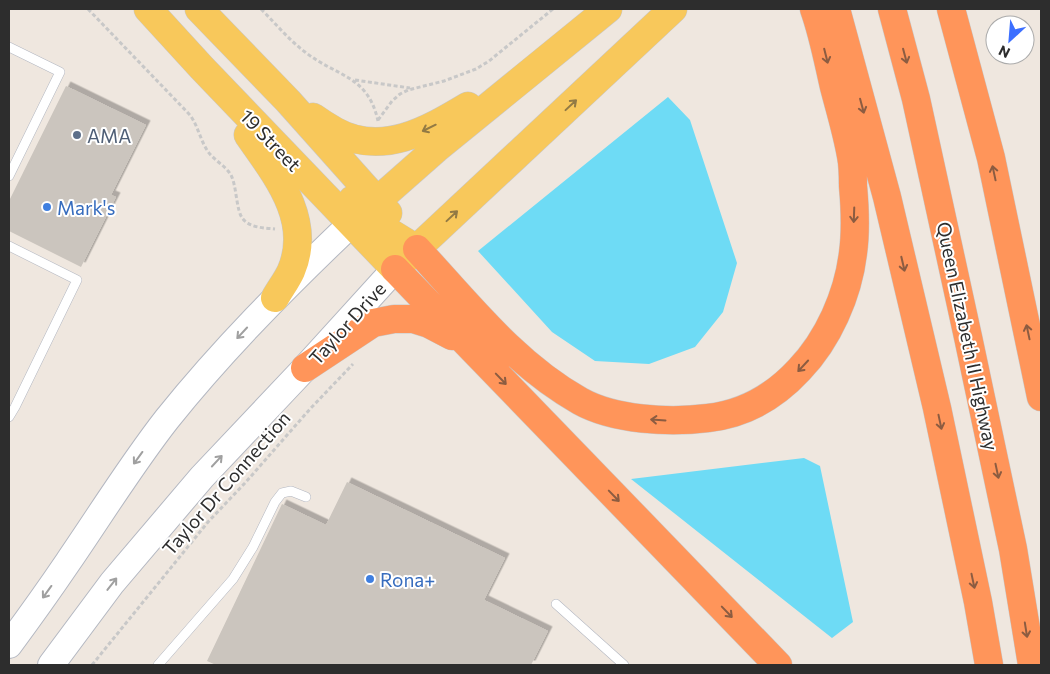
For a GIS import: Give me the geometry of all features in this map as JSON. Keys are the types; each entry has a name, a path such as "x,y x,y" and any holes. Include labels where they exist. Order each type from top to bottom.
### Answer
{"highway":[{"path":"417,249 517,356 547,380 582,402 614,413 653,420 685,421 724,416 758,404 786,384 809,360 831,325 846,288 853,254 855,207 851,157 814,9"},
{"path":"836,9 887,196 937,408 978,602 989,665"},
{"name":"Queen Elizabeth II Highway","path":"892,9 916,99 968,337 1013,549 1032,665"},
{"path":"951,9 991,158 1041,396"},
{"path":"396,269 778,665"},
{"path":"305,368 374,323 394,318 413,319 429,324 467,344"}],"main road":[{"name":"19 Street","path":"148,9 202,68 365,212 417,249"},
{"name":"19 Street","path":"199,9 288,101 365,212 396,269"},
{"path":"9,645 166,420 201,378 275,298 365,212 436,149 608,9"},
{"name":"Taylor Drive","path":"51,665 112,583 202,477 396,269 673,9"},
{"path":"173,36 365,212"},
{"path":"288,101 336,132 363,140 390,141 427,129 486,96 546,58"},
{"path":"202,68 274,172 293,208 297,228 297,251 291,271 275,298"}],"lane":[{"path":"9,47 60,72 9,176"},
{"path":"9,246 77,280 9,417"},
{"path":"158,665 233,579 243,564 275,502 282,493 292,491 306,497"},
{"path":"556,604 624,665"}],"path":[{"path":"88,9 190,115 208,152 230,174 235,186 241,217 245,222 253,226 277,230"},
{"path":"262,9 306,53 353,80 363,88 369,97 379,126"},
{"path":"378,121 392,101 400,94 413,88 444,81 476,69 489,61 553,9"},
{"path":"353,80 413,88"},
{"name":"Taylor Dr Connection","path":"92,665 208,522 245,483 310,408 356,361"}],"water":[{"path":"668,97 690,120 737,263 723,312 695,347 649,364 595,361 552,332 478,251"},
{"path":"804,458 820,466 853,622 832,638 631,479"}],"building":[{"path":"66,86 146,125 111,195 116,197 81,267 9,231 9,201"},
{"name":"Rona+","path":"347,482 505,558 484,600 548,631 531,665 216,665 207,661 282,504 326,525"}],"place":[{"name":"AMA","path":"77,135"},
{"name":"Mark's","path":"47,207"},
{"name":"Rona+","path":"370,579"}]}
